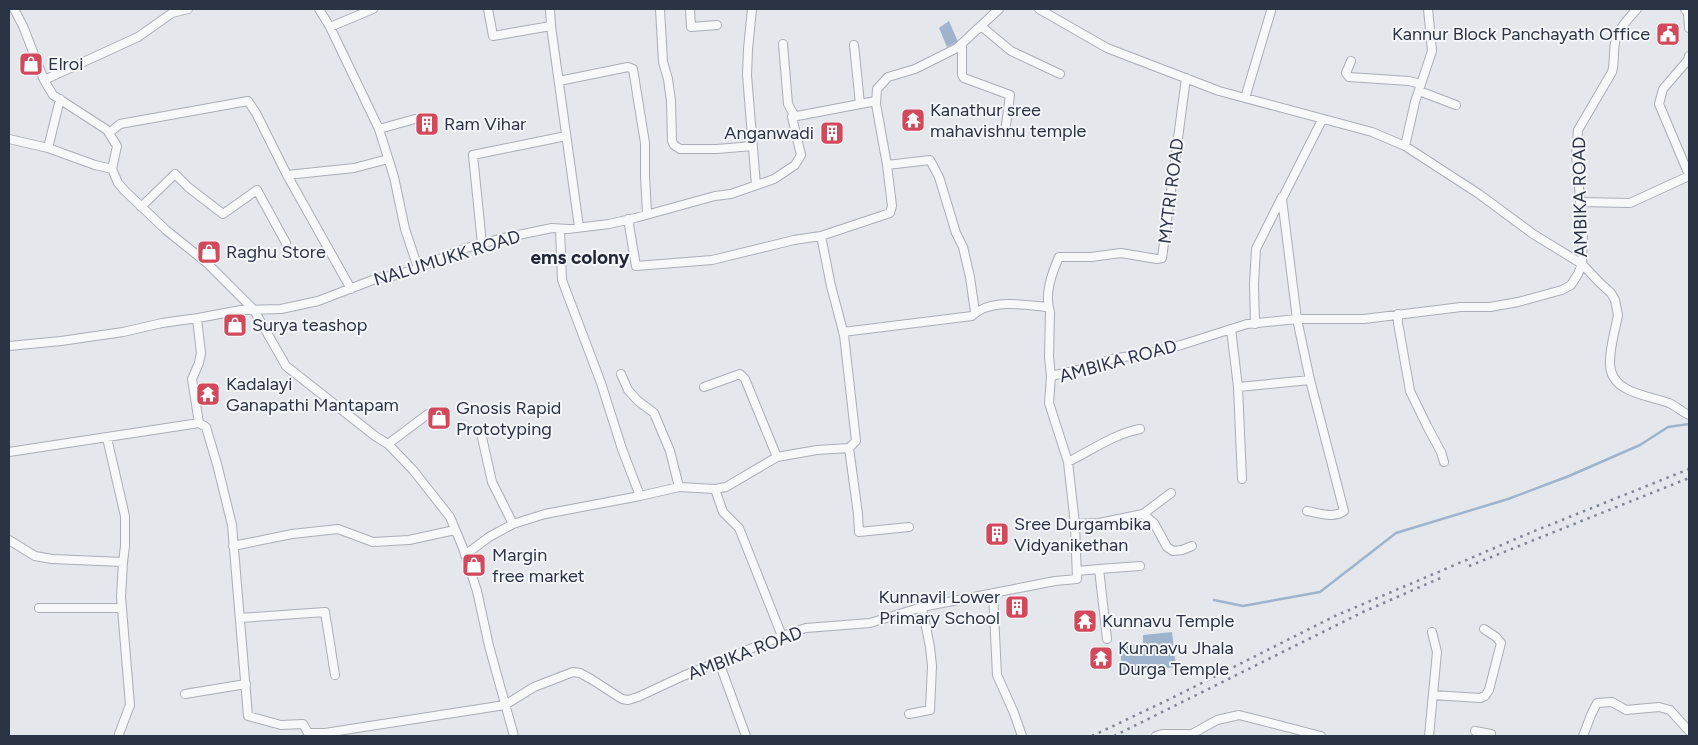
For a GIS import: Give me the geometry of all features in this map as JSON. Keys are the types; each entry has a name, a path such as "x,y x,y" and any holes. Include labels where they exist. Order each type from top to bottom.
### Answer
{"street":[{"path":"14,9 23,26 44,80 53,95 107,130 117,146 112,169 118,183 166,230 207,263 254,310 286,366 375,436 388,444 413,470 450,517 477,591 489,646 514,736"},
{"path":"44,80 138,37 172,13 188,9"},
{"path":"319,9 330,27 379,129 405,228 418,268"},
{"path":"330,27 373,9"},
{"path":"488,9 493,36 551,26"},
{"path":"550,9 579,227"},
{"path":"660,9 663,62 671,101 672,141 674,146 680,149 692,150 753,146"},
{"path":"690,9 691,27 717,25"},
{"path":"752,9 747,75 756,185"},
{"path":"628,219 636,266 712,260 794,240 821,236 890,213 892,206 876,102 877,89 888,77 916,69 957,48 1000,9"},
{"path":"1039,9 1107,48 1219,91 1372,132 1405,146 1479,194 1533,234 1582,264 1611,293 1617,308 1618,315 1609,363 1616,380 1630,392 1668,403 1689,415"},
{"path":"1405,146 1432,51 1428,9"},
{"name":"AMBIKA ROAD","path":"505,705 534,687 572,672 580,673 622,699 638,698 683,676 806,628 870,623 922,607 1055,581 1077,579 1075,524 1068,462 1049,403 1051,376 1112,359 1181,345 1247,324 1297,318 1364,318 1461,307 1490,307 1518,302 1562,290 1571,285 1582,264 1583,230 1576,155 1578,130 1612,72 1615,62 1615,41 1620,30 1637,9"},
{"path":"1685,9 1688,13 1689,28"},
{"path":"1245,98 1270,12"},
{"path":"981,26 1011,51 1060,74"},
{"name":"NALUMUKK ROAD","path":"9,346 123,332 162,323 197,319 241,310 282,309 318,301 378,278 397,275 466,248 532,232 609,224 715,196 730,194 774,179 795,165 801,155 792,117 795,117 788,104 784,44"},
{"path":"854,44 860,104"},
{"path":"962,44 962,75 964,78 1010,95 1006,125"},
{"path":"1580,202 1630,203 1689,175 1659,104 1663,89 1688,60 1689,56"},
{"path":"1352,61 1346,73 1349,77 1409,81 1456,105"},
{"path":"559,81 628,67 633,69 645,143 644,175 647,214"},
{"name":"MYTRI ROAD","path":"1051,376 1049,357 1050,312 1048,307 1050,278 1059,257 1091,257 1121,253 1157,259 1162,258 1186,78"},
{"path":"48,148 60,99"},
{"path":"109,133 120,124 248,101 351,289"},
{"path":"795,117 876,102"},
{"path":"379,129 415,119"},
{"path":"1307,511 1330,516 1344,511 1310,380 1297,318 1282,199 1322,120"},
{"path":"1255,324 1254,284 1256,249 1322,120"},
{"path":"482,244 473,155 566,136"},
{"path":"9,139 48,148 112,169"},
{"path":"287,175 354,168 388,159"},
{"path":"887,164 930,160 939,177 956,233 963,247 976,312"},
{"path":"141,206 176,174 188,187 223,214 257,190 286,244"},
{"path":"560,228 562,280 601,383 622,449 640,496"},
{"path":"465,555 489,537 513,524 545,514 679,487 715,489 726,487 777,457 817,450 848,448 856,442 843,332 821,236"},
{"path":"843,332 972,316 979,309 1003,304 1048,307"},
{"path":"1398,314 1410,391 1426,426 1441,452 1444,462"},
{"path":"197,319 202,353 192,379 199,423"},
{"path":"1231,329 1238,387 1242,479"},
{"path":"621,374 628,390 638,401 654,413 670,451 679,487"},
{"path":"704,387 740,374 745,379 777,457"},
{"path":"1238,387 1310,380"},
{"path":"388,444 428,414"},
{"path":"9,452 199,423 206,427 232,525 248,716 281,724 303,724 308,733 324,733 505,705"},
{"path":"1068,462 1119,434 1140,428"},
{"path":"481,433 492,482 513,524"},
{"path":"107,438 125,516 122,608 130,705 119,734"},
{"path":"848,448 859,532 909,527"},
{"path":"715,489 723,512 739,528 782,636"},
{"path":"1075,524 1099,523 1144,514 1171,493"},
{"path":"1144,514 1154,523 1167,547 1173,551 1192,546"},
{"path":"234,546 292,534 338,528 374,542 409,540 455,530"},
{"path":"9,540 35,556 123,562"},
{"path":"1077,571 1140,566"},
{"path":"1099,569 1107,639"},
{"path":"993,593 997,675 1022,736"},
{"path":"909,714 926,712 930,710 931,704 932,666 922,607"},
{"path":"39,608 122,608"},
{"path":"240,618 325,612 335,675"},
{"path":"1434,696 1480,698 1485,696 1489,690 1501,643 1484,629"},
{"path":"1429,736 1437,652 1432,632"},
{"path":"719,662 746,736"},
{"path":"185,694 246,684"},
{"path":"1583,736 1597,703 1605,702 1617,704 1626,710 1659,707 1670,710 1689,731"},
{"path":"1156,736 1162,734 1192,734 1218,720 1239,715 1321,736"},
{"path":"1475,731 1491,734 1491,736"}],"water":[{"path":"949,21 958,42 947,47 939,28"},
{"path":"1172,632 1176,667 1122,673 1120,645 1143,644 1143,635"}],"waterway":[{"path":"1214,600 1243,606 1320,592 1396,533 1508,499 1569,476 1640,445 1668,427 1689,424"}],"railway":[{"path":"1092,736 1335,616 1532,532 1689,469"},
{"path":"1469,566 1689,478"},
{"path":"1114,736 1363,612 1443,577"}],"place":[{"name":"Kannur Block Panchayath Office","path":"1668,34"},
{"name":"Elroi","path":"31,64"},
{"name":"Kanathur sree mahavishnu temple","path":"913,120"},
{"name":"Ram Vihar","path":"427,124"},
{"name":"Anganwadi","path":"832,133"},
{"name":"Raghu Store","path":"209,252"},
{"name":"Surya teashop","path":"235,325"},
{"name":"Kadalayi Ganapathi Mantapam","path":"208,394"},
{"name":"Gnosis Rapid Prototyping","path":"439,418"},
{"name":"Sree Durgambika Vidyanikethan","path":"997,534"},
{"name":"Margin free market","path":"474,565"},
{"name":"Kunnavil Lower Primary School","path":"1017,607"},
{"name":"Kunnavu Temple","path":"1085,621"},
{"name":"Kunnavu Jhala Durga Temple","path":"1101,658"}],"district":[{"name":"ems colony","path":"580,257"}]}
